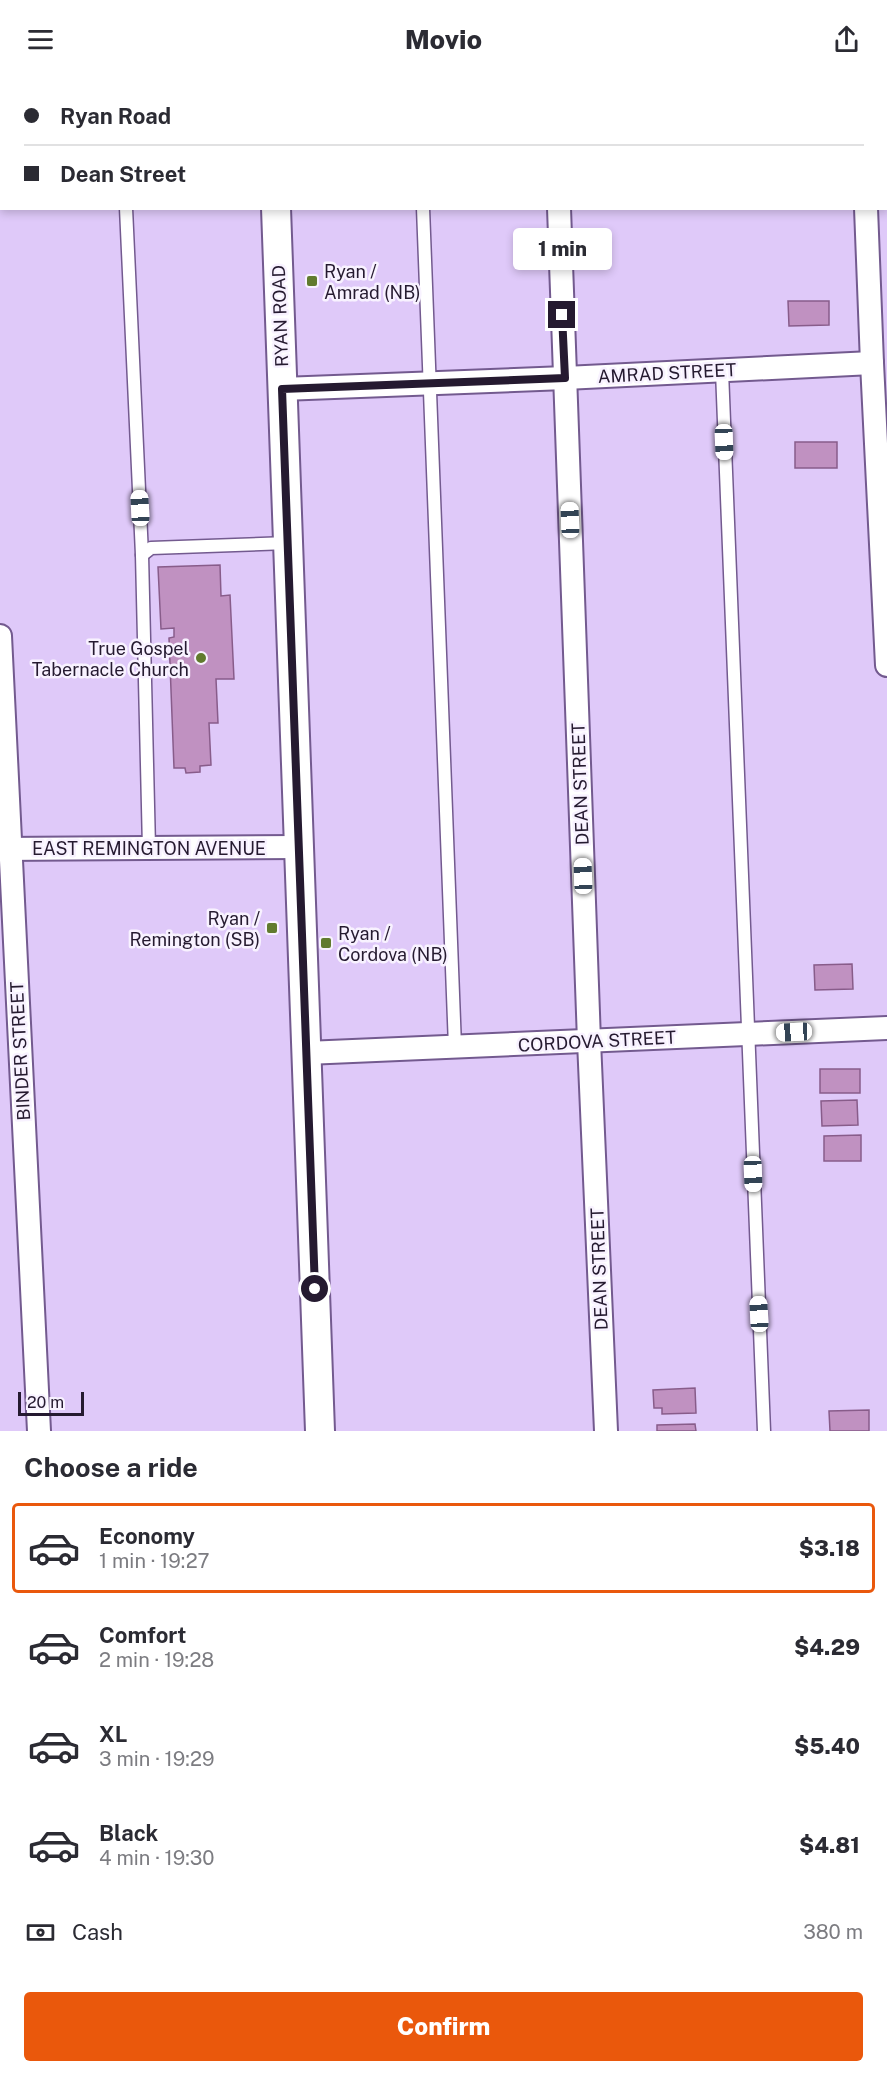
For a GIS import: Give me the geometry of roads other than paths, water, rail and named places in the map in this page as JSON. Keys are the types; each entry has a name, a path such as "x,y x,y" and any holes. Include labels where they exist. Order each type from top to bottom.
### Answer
{"street":[{"name":"RYAN ROAD","path":"276,210 320,1431"},
{"name":"DEAN STREET","path":"559,210 589,1041 606,1431"},
{"path":"866,210 887,665"},
{"name":"AMRAD STREET","path":"282,389 872,363"},
{"name":"BINDER STREET","path":"0,636 5,849 39,1431"},
{"name":"EAST REMINGTON AVENUE","path":"5,849 299,847"},
{"name":"CORDOVA STREET","path":"306,1053 887,1028"}],"lane":[{"path":"126,210 142,555 149,848"},
{"path":"423,210 455,1047"},
{"path":"722,371 764,1431"},
{"path":"142,555 151,548 288,543"}],"place":[{"name":"Ryan / Amrad (NB)","path":"312,281"},
{"name":"True Gospel Tabernacle Church","path":"201,658"},
{"name":"Ryan / Remington (SB)","path":"272,928"},
{"name":"Ryan / Cordova (NB)","path":"326,943"}]}
